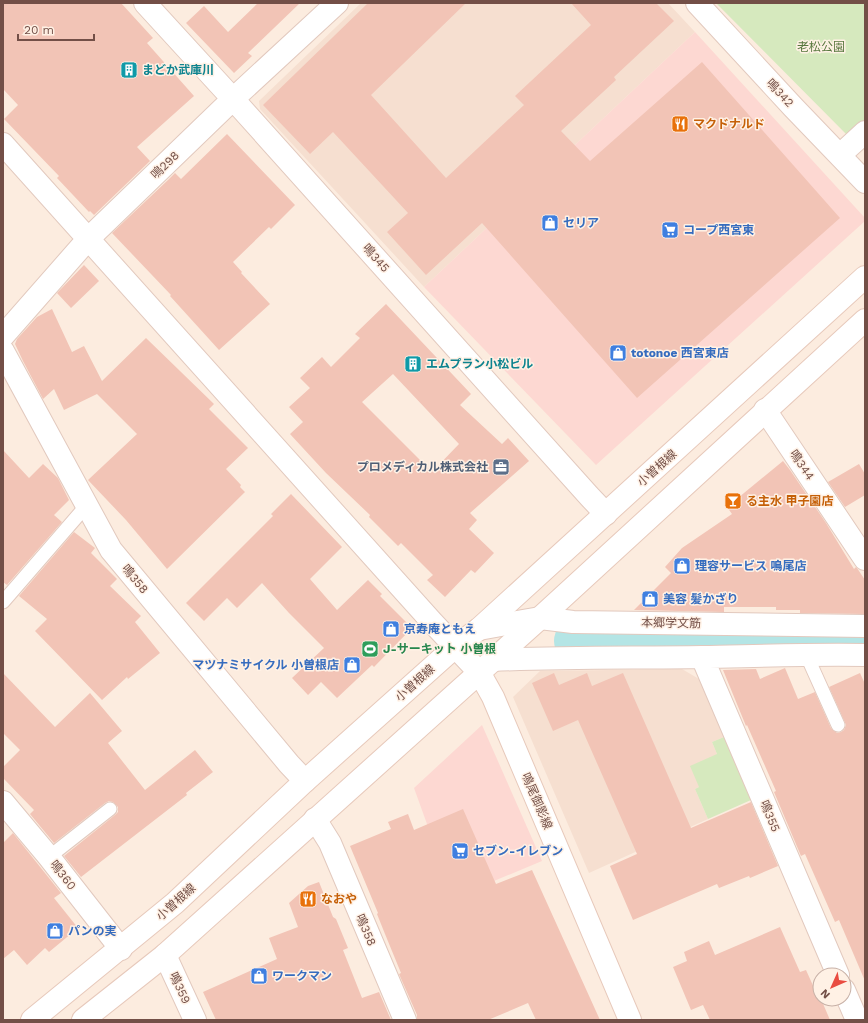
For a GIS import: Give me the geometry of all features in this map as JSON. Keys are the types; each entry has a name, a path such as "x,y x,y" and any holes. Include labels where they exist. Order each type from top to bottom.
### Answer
{"street":[{"name":"鳴345","path":"145,3 606,514"},
{"name":"鳴298","path":"3,336 89,238 233,99 337,3"},
{"name":"鳴342","path":"697,3 793,108 865,182"},
{"path":"840,155 865,132"},
{"name":"鳴尾御影線","path":"3,144 428,617 456,646 486,666 493,697 630,1020"},
{"name":"小曽根線","path":"32,1020 121,949 175,903 305,781 606,514 865,277"},
{"path":"83,1020 165,955 540,618 765,410 865,320"},
{"name":"鳴358","path":"3,351 111,550 289,764 305,781"},
{"name":"鳴344","path":"765,410 865,559"},
{"name":"本郷学文筋","path":"478,629 540,618 573,622 865,626"},
{"path":"486,666 533,658 702,657 806,654 865,655"},
{"name":"鳴355","path":"702,657 835,967"},
{"name":"鳴360","path":"3,802 49,857 121,949"},
{"name":"鳴358","path":"315,819 330,843 405,1020"},
{"name":"鳴359","path":"165,955 195,1020"},
{"path":"851,1007 857,1020"}],"lane":[{"path":"3,602 87,505"},
{"path":"806,654 838,725"},
{"path":"49,857 110,809"}],"shaded area":[{"path":"361,3 668,3 695,32 424,287 260,109 259,101"},
{"name":"コープ西宮東","path":"695,32 865,218 865,221 596,465 424,287"},
{"path":"682,669 699,679 724,737 712,742 717,754 699,787 695,789 708,819 589,873 513,697 540,671"},
{"path":"482,725 542,861 458,896 427,824 414,788"}],"green space":[{"name":"老松公園","path":"716,3 865,3 865,121 848,136"},
{"path":"724,737 751,800 708,819 695,789 699,787 690,766 717,754 712,742"}],"building":[{"path":"3,3 121,3 153,38 147,43 194,96 137,147 150,161 94,215 90,211 89,212 57,178 59,176 4,119 18,105 3,89"},
{"path":"258,3 300,3 248,53 252,56 234,73 186,23 204,6 228,32"},
{"path":"368,3 466,3 371,95 446,178 524,105 515,96 591,25 571,3 656,3 674,21 614,77 616,80 561,131 590,161 702,62 840,218 637,398 482,223 426,275 387,232 408,213 333,132 310,154 263,105"},
{"path":"227,134 295,205 271,229 269,227 233,262 242,272 241,273 270,304 219,350 170,296 171,295 112,233 175,173 181,179"},
{"path":"84,265 99,281 71,308 57,293"},
{"path":"386,304 471,394 460,405 502,444 508,438 529,461 470,513 477,520 469,529 494,553 475,573 471,570 445,597 427,580 433,575 401,543 398,546 369,517 370,515 326,473 290,434 303,422 289,407 310,388 300,378 322,357 331,367 360,338 355,334","holes":["393,374 459,444 432,472 362,402"]},
{"path":"52,309 72,352 84,346 102,381 146,338 214,404 209,409 248,448 226,469 241,485 240,487 245,492 167,569 126,520 88,480 137,434 97,394 64,410 54,389 43,399 15,344 17,339 37,317"},
{"path":"3,450 29,478 43,464 58,478 69,500 54,515 62,522 7,585 3,582"},
{"path":"783,461 826,523 854,569 856,567 857,568 865,580 865,614 800,613 800,610 776,610 776,607 724,607 724,612 634,610 671,573 665,567 682,548 732,514 727,507"},
{"path":"859,464 865,474 865,495 845,507 828,482"},
{"path":"291,494 342,547 310,579 337,610 368,580 382,594 380,596 412,628 374,667 372,665 337,698 321,682 308,695 292,678 324,648 262,583 237,608 227,598 204,621 186,603 273,516 271,514"},
{"path":"74,532 95,548 91,553 117,579 110,586 141,616 135,622 160,653 128,679 127,677 102,700 35,631 47,619 19,596"},
{"path":"785,668 798,699 815,692 831,728 837,733 844,730 846,725 829,687 860,673 865,684 865,981 839,920 835,922 805,854 801,856 774,792 776,791 747,725 746,726 723,670 756,669 760,679"},
{"path":"3,673 55,727 90,693 122,731 108,743 145,790 195,750 213,772 186,793 187,795 81,877 64,856 115,815 118,812 118,807 113,802 109,801 105,803 54,843 30,814 34,810 3,778 3,767 20,750 3,733"},
{"path":"554,673 559,685 587,673 592,686 623,673 691,828 751,802 778,866 750,878 749,876 719,888 717,884 633,920 610,866 637,854 578,720 553,731 532,683"},
{"path":"463,809 496,884 532,870 600,1020 536,1020 528,1003 488,1020 417,1020 417,1015 399,974 401,973 377,914 378,913 350,846 391,829 388,822 408,814 414,830"},
{"path":"13,833 61,893 54,898 78,928 49,952 45,948 27,965 14,950 3,959 3,843"},
{"path":"319,882 333,917 336,919 348,948 343,950 362,998 379,992 391,1020 216,1020 203,992 277,959 269,938 298,927 289,903 308,886"},
{"path":"780,927 800,972 806,970 812,983 812,1007 824,1007 830,1020 710,1020 703,1005 691,1010 673,967 687,961 684,952 709,941 715,955"}],"waterway":[{"path":"577,641 865,641"}],"place":[{"name":"まどか武庫川","path":"129,70"},
{"name":"マクドナルド","path":"680,124"},
{"name":"セリア","path":"550,223"},
{"name":"コープ西宮東","path":"670,230"},
{"name":"totonoe 西宮東店","path":"618,353"},
{"name":"エムプラン小松ビル","path":"413,364"},
{"name":"プロメディカル株式会社","path":"501,467"},
{"name":"る主水 甲子園店","path":"733,501"},
{"name":"理容サービス 鳴尾店","path":"682,566"},
{"name":"美容 髪かざり","path":"650,599"},
{"name":"京寿庵ともえ","path":"391,629"},
{"name":"J-サーキット 小曽根","path":"370,649"},
{"name":"マツナミサイクル 小曽根店","path":"352,665"},
{"name":"セブン-イレブン","path":"460,851"},
{"name":"なおや","path":"308,899"},
{"name":"パンの実","path":"55,931"},
{"name":"ワークマン","path":"259,976"}]}
